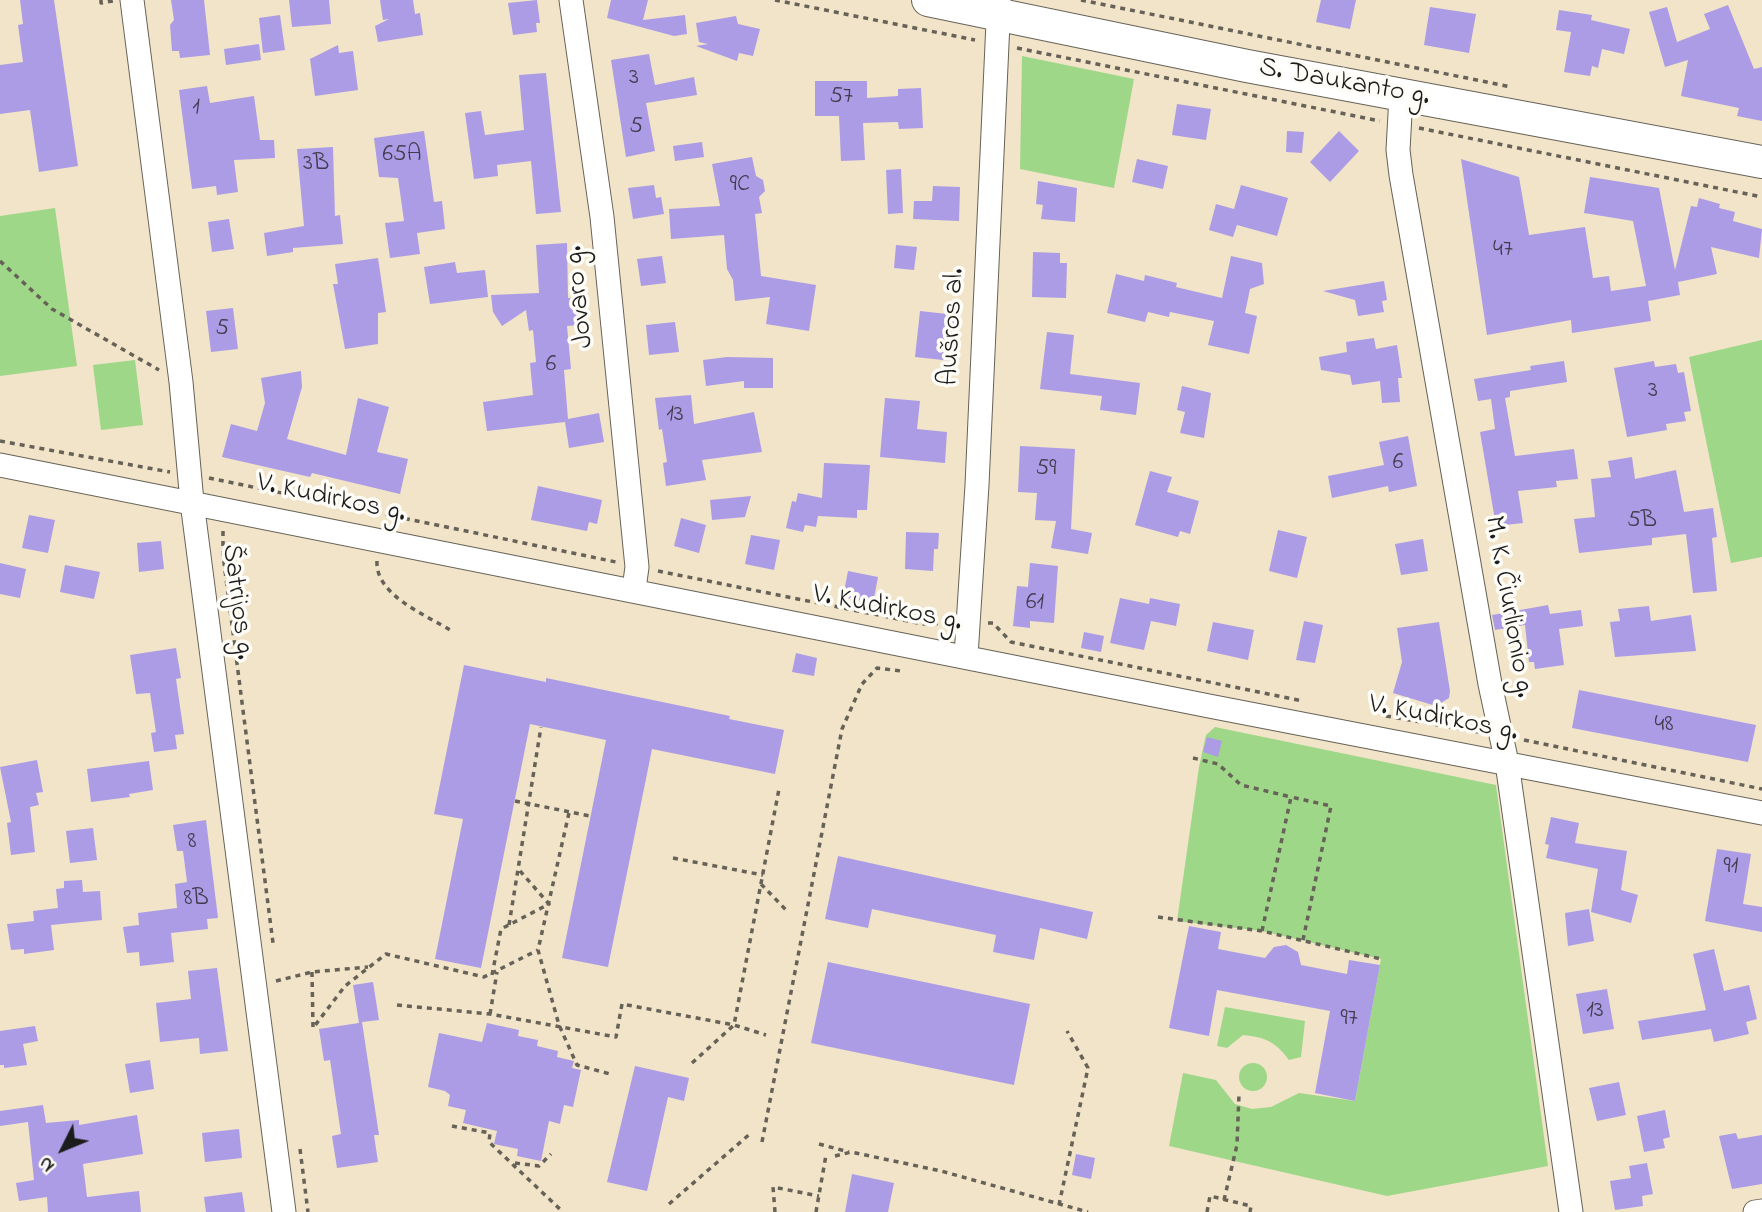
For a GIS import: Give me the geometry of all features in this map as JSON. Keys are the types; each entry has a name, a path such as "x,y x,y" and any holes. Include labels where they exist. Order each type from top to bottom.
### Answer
{"main road":[{"name":"S. Daukanto g.","path":"928,0 998,20 1400,110 1762,162"}],"street":[{"name":"Šatrijos g.","path":"132,0 181,382 192,502 266,983 284,1212"},
{"name":"Jovaro g.","path":"571,0 602,217 636,578"},
{"name":"Aušros al.","path":"966,656 998,20"},
{"name":"M. K. Čiurlionio g.","path":"1400,110 1398,150 1411,234 1507,763 1571,1212"},
{"name":"V. Kudirkos g.","path":"0,465 379,540 636,578 966,656 1762,813"},
{"path":"1755,1212 1762,1211"}],"path":[{"path":"100,0 101,4 117,0"},
{"path":"775,0 998,20 1400,110 1762,197"},
{"path":"1081,0 1524,90"},
{"path":"0,261 52,309 181,382"},
{"path":"0,441 529,542 636,578 923,624 993,623 1011,642 1144,666 1313,703"},
{"path":"223,508 223,555 274,953"},
{"path":"379,540 379,576 390,592 450,630"},
{"path":"762,1142 842,729 862,684 877,668 901,671"},
{"path":"1378,715 1501,735 1762,789"},
{"path":"509,925 541,727"},
{"path":"1193,758 1218,764 1241,785 1331,806 1303,940"},
{"path":"692,1063 734,1025 779,789"},
{"path":"1262,931 1291,797"},
{"path":"515,801 590,816"},
{"path":"569,813 538,950 559,1026 577,1065 610,1074"},
{"path":"673,858 763,875"},
{"path":"519,869 549,904"},
{"path":"761,884 788,912"},
{"path":"490,1014 501,929 549,904"},
{"path":"1158,917 1262,931 1381,958"},
{"path":"312,972 313,1028 345,986 386,954 484,978 538,950"},
{"path":"266,983 312,972 370,967"},
{"path":"266,983 279,994"},
{"path":"615,1045 622,1004 734,1025 766,1035"},
{"path":"397,1005 490,1014 616,1037"},
{"path":"1059,1205 1088,1068 1067,1031"},
{"path":"1224,1200 1237,1145 1239,1094"},
{"path":"452,1126 490,1133 489,1142 563,1212"},
{"path":"669,1204 751,1133"},
{"path":"299,1144 308,1212"},
{"path":"819,1144 941,1171 1087,1212"},
{"path":"835,1156 851,1152"},
{"path":"513,1163 539,1166 551,1154"},
{"path":"816,1212 827,1155"},
{"path":"775,1212 773,1187 819,1196"},
{"path":"1207,1212 1210,1196 1251,1206 1250,1212"}],"green space":[{"path":"1022,56 1134,79 1114,188 1020,169"},
{"path":"55,208 77,366 0,376 0,216"},
{"path":"1762,340 1762,557 1731,563 1689,357"},
{"path":"135,360 143,425 101,430 93,365"},
{"path":"1215,727 1496,785 1548,1166 1387,1196 1169,1146 1183,1073 1216,1080 1235,1104 1252,1109 1271,1107 1299,1093 1355,1101 1381,959 1262,931 1177,921 1199,767 1206,735"},
{"path":"1225,1007 1305,1021 1301,1057 1289,1060 1275,1045 1251,1036 1243,1035 1227,1048 1217,1046"},
{"path":"1253,1063 1263,1067 1267,1077 1263,1087 1253,1091 1243,1087 1239,1077 1243,1067"}],"building":[{"path":"20,0 54,0 78,166 39,172 30,110 0,114 0,65 23,62 18,25 23,24"},
{"path":"171,0 204,0 210,55 180,58 179,51 172,51 170,25 174,20"},
{"path":"289,0 329,0 331,24 292,27"},
{"path":"380,0 413,0 415,14 420,13 423,35 378,42 375,26 389,19 383,20"},
{"path":"537,0 540,23 536,23 537,32 513,35 508,3"},
{"path":"611,0 648,0 643,20 685,15 687,34 674,36 607,18"},
{"path":"1321,0 1356,0 1350,29 1316,22"},
{"path":"1728,5 1754,69 1762,67 1762,121 1737,116 1739,108 1681,96 1688,60 1665,67 1649,12 1667,7 1677,42 1710,29 1704,14"},
{"path":"1430,7 1476,14 1469,53 1424,45"},
{"path":"1559,10 1592,15 1591,20 1630,29 1624,54 1602,49 1598,68 1592,66 1590,76 1564,72 1571,32 1556,30"},
{"path":"280,15 285,50 263,53 259,18"},
{"path":"736,16 738,24 760,29 753,56 739,53 737,61 696,46 708,44 699,42 696,23"},
{"path":"259,44 261,60 226,65 224,49"},
{"path":"338,45 339,53 353,51 358,90 315,96 310,59"},
{"path":"649,54 655,85 694,77 697,95 646,103 655,151 626,157 611,60"},
{"path":"546,73 561,212 536,214 531,161 497,165 498,176 474,179 465,113 481,111 485,135 524,130 519,75"},
{"path":"815,81 867,81 867,98 898,96 898,89 921,88 923,128 899,129 898,122 863,123 865,160 841,161 839,116 815,116"},
{"path":"207,86 210,103 254,96 260,140 274,140 275,158 234,160 238,192 217,195 216,186 192,189 179,90"},
{"path":"1177,104 1211,109 1206,140 1172,135"},
{"path":"424,131 434,202 442,201 445,229 417,233 420,254 390,258 385,223 404,221 398,178 379,177 374,138"},
{"path":"1287,131 1304,132 1302,153 1286,152"},
{"path":"1339,131 1359,151 1330,182 1310,162"},
{"path":"702,142 704,157 675,161 673,146"},
{"path":"333,147 335,216 340,215 343,244 293,248 293,252 267,256 264,233 304,226 297,149"},
{"path":"752,157 756,176 763,180 765,191 759,197 762,213 755,214 761,276 816,285 809,331 766,324 770,297 735,301 733,280 727,269 724,235 671,239 669,209 720,206 712,164"},
{"path":"1137,159 1168,166 1163,189 1132,182"},
{"path":"1461,159 1519,177 1529,235 1585,227 1593,278 1609,276 1611,291 1646,286 1633,221 1584,213 1590,177 1659,188 1675,270 1691,206 1697,207 1699,198 1735,212 1733,221 1762,229 1759,258 1711,247 1717,274 1678,282 1680,295 1648,301 1651,321 1572,333 1571,320 1487,335"},
{"path":"901,169 903,213 888,214 886,170"},
{"path":"1038,181 1077,188 1075,222 1041,219 1043,205 1036,204"},
{"path":"654,185 656,198 661,197 664,214 633,219 628,188"},
{"path":"1241,185 1288,198 1277,236 1237,225 1233,237 1209,230 1216,204 1234,209"},
{"path":"933,186 960,187 959,221 913,219 914,201 932,201"},
{"path":"229,219 234,249 212,252 208,222"},
{"path":"567,243 568,298 577,297 580,325 567,326 571,369 564,370 568,419 599,413 604,442 569,448 565,422 487,431 483,402 533,395 530,363 536,362 533,330 529,331 526,310 502,326 493,312 491,295 539,293 536,245"},
{"path":"896,245 917,247 914,270 894,268"},
{"path":"1033,252 1060,253 1060,263 1067,263 1066,298 1032,297"},
{"path":"662,256 666,283 641,286 637,259"},
{"path":"1231,256 1262,263 1264,284 1250,289 1245,313 1257,316 1249,354 1208,345 1214,321 1170,312 1169,317 1148,312 1145,322 1107,313 1116,274 1144,281 1145,275 1177,283 1176,287 1222,298"},
{"path":"378,258 386,312 378,313 378,344 345,349 333,284 338,284 335,264"},
{"path":"455,262 457,273 485,270 488,297 430,304 424,267"},
{"path":"1384,281 1387,300 1382,301 1384,312 1358,316 1355,300 1323,291"},
{"path":"233,308 238,349 211,352 206,311"},
{"path":"920,311 956,315 952,361 915,357"},
{"path":"675,322 679,352 649,355 646,325"},
{"path":"1047,332 1074,335 1070,374 1140,383 1136,415 1100,410 1102,396 1040,389"},
{"path":"1374,338 1376,349 1397,345 1402,378 1398,378 1400,402 1382,403 1380,381 1352,385 1350,375 1321,370 1319,357 1347,352 1346,342"},
{"path":"727,357 773,358 773,388 744,388 744,381 706,386 703,360"},
{"path":"1564,361 1567,382 1510,391 1510,397 1505,398 1515,456 1574,449 1578,479 1556,481 1557,487 1518,491 1523,523 1496,526 1480,432 1495,429 1491,399 1478,401 1474,379 1531,370 1530,366"},
{"path":"1654,361 1655,367 1676,364 1678,373 1684,372 1691,411 1684,412 1686,421 1666,424 1667,430 1627,437 1614,368"},
{"path":"301,371 302,387 287,439 346,455 358,398 389,407 377,452 408,459 400,494 312,473 310,477 222,457 231,424 257,431 265,403 261,378"},
{"path":"1182,386 1211,393 1204,438 1180,433 1185,412 1177,410"},
{"path":"691,395 694,424 754,412 762,452 702,460 706,480 666,486 663,463 667,462 655,398"},
{"path":"885,398 920,401 917,429 947,432 945,463 880,457"},
{"path":"1408,436 1417,486 1389,492 1388,486 1332,498 1328,476 1384,465 1379,442"},
{"path":"1020,446 1075,449 1071,529 1092,533 1088,554 1051,548 1056,521 1035,520 1037,493 1018,492"},
{"path":"1632,457 1635,479 1676,470 1684,512 1713,508 1717,537 1712,538 1717,591 1693,593 1686,534 1652,538 1652,545 1579,553 1574,519 1595,517 1591,479 1611,477 1608,461"},
{"path":"824,463 870,465 867,510 857,510 857,518 818,516 816,527 805,525 803,532 786,528 792,501 796,502 798,493 822,498"},
{"path":"1150,471 1172,477 1167,492 1199,501 1190,534 1180,531 1178,537 1135,525"},
{"path":"538,486 602,500 597,524 589,522 587,531 531,520"},
{"path":"751,496 745,517 712,520 710,500"},
{"path":"29,515 55,520 48,553 22,548"},
{"path":"681,518 706,525 699,553 674,546"},
{"path":"1278,530 1307,537 1297,578 1269,571"},
{"path":"906,532 939,533 938,549 934,549 933,571 905,569"},
{"path":"751,535 780,540 774,570 745,564"},
{"path":"1423,539 1428,571 1401,575 1395,544"},
{"path":"161,541 164,569 139,572 137,543"},
{"path":"0,563 26,569 20,598 0,594"},
{"path":"1030,563 1058,566 1054,623 1030,621 1030,628 1013,626 1017,586 1028,587"},
{"path":"65,565 100,572 94,599 60,592"},
{"path":"848,571 878,577 873,603 843,597"},
{"path":"1120,598 1149,604 1150,598 1180,604 1176,626 1151,621 1144,650 1110,643"},
{"path":"1548,605 1550,614 1581,610 1583,626 1559,629 1564,665 1535,669 1534,662 1529,662 1525,625 1495,630 1492,615"},
{"path":"1649,606 1651,621 1691,615 1696,651 1615,657 1610,622 1620,621 1618,609"},
{"path":"1304,621 1323,625 1315,663 1296,660"},
{"path":"1213,622 1254,630 1248,660 1207,651"},
{"path":"1439,622 1449,698 1436,706 1393,693 1402,662 1397,628"},
{"path":"1084,632 1104,636 1101,652 1081,648"},
{"path":"176,648 181,678 176,679 184,734 175,735 177,749 154,752 151,733 156,732 150,693 136,694 130,655"},
{"path":"796,653 817,658 814,676 792,672"},
{"path":"464,665 546,682 546,678 730,716 729,719 784,730 775,774 652,749 608,967 562,958 606,740 530,724 481,968 435,959 463,819 434,814"},
{"path":"1579,690 1756,725 1748,762 1572,728"},
{"path":"1207,737 1222,741 1218,757 1203,752"},
{"path":"37,760 43,792 36,793 39,805 30,807 35,852 11,855 7,823 11,822 0,767"},
{"path":"149,761 153,790 129,794 130,797 91,802 87,769"},
{"path":"1551,817 1579,823 1575,843 1627,851 1621,890 1638,895 1631,923 1591,912 1598,869 1546,858 1549,845 1545,844"},
{"path":"206,820 218,918 207,919 208,929 171,933 174,962 140,966 139,952 127,953 123,927 139,925 138,913 177,908 175,884 187,882 183,851 177,851 173,825"},
{"path":"93,828 97,860 70,863 66,831"},
{"path":"1717,849 1751,854 1743,904 1762,907 1762,932 1705,921"},
{"path":"838,856 1093,912 1087,939 1040,928 1034,960 993,952 996,935 872,909 868,928 825,919"},
{"path":"82,880 83,892 100,891 102,920 51,925 54,950 24,954 24,949 11,950 7,924 34,921 33,911 58,908 56,889 64,888 64,881"},
{"path":"1589,909 1594,941 1568,946 1565,913"},
{"path":"1189,926 1221,932 1218,949 1265,958 1274,947 1286,945 1298,952 1301,965 1347,974 1349,960 1380,965 1355,1101 1315,1093 1330,1011 1217,990 1209,1036 1169,1028"},
{"path":"1714,949 1724,991 1749,985 1757,1019 1746,1022 1749,1034 1714,1042 1711,1029 1642,1040 1638,1021 1706,1010 1693,954"},
{"path":"828,962 1030,1004 1014,1085 811,1043"},
{"path":"217,968 228,1051 200,1054 199,1038 160,1042 156,1003 191,999 188,971"},
{"path":"373,982 379,1020 362,1022 379,1135 374,1135 378,1162 337,1168 332,1136 341,1134 330,1060 324,1061 319,1029 359,1023 353,985"},
{"path":"1607,989 1614,1029 1583,1034 1576,994"},
{"path":"487,1023 519,1030 518,1036 538,1040 537,1046 558,1051 557,1057 574,1061 572,1068 581,1070 573,1107 564,1105 560,1124 549,1121 541,1161 517,1156 518,1149 494,1144 497,1131 463,1123 466,1110 448,1106 450,1095 428,1087 439,1033 482,1042"},
{"path":"35,1026 38,1041 23,1044 27,1065 4,1068 4,1065 0,1065 0,1031"},
{"path":"150,1060 154,1089 130,1093 125,1064"},
{"path":"635,1066 689,1078 684,1101 668,1097 647,1191 607,1182"},
{"path":"1619,1082 1626,1115 1597,1121 1589,1088"},
{"path":"43,1105 46,1123 79,1120 79,1125 137,1115 143,1154 83,1164 87,1197 139,1191 141,1212 48,1212 47,1197 19,1201 16,1183 34,1180 28,1122 0,1126 0,1111"},
{"path":"1665,1110 1670,1137 1663,1139 1665,1148 1644,1152 1637,1116"},
{"path":"239,1129 242,1158 205,1162 202,1133"},
{"path":"1736,1133 1738,1139 1762,1135 1762,1184 1732,1189 1719,1136"},
{"path":"1076,1154 1095,1158 1091,1179 1072,1175"},
{"path":"1647,1163 1653,1194 1642,1196 1643,1206 1615,1210 1610,1181 1631,1178 1629,1166"},
{"path":"852,1174 894,1183 888,1212 845,1212"},
{"path":"242,1192 245,1212 206,1212 204,1197"}]}
